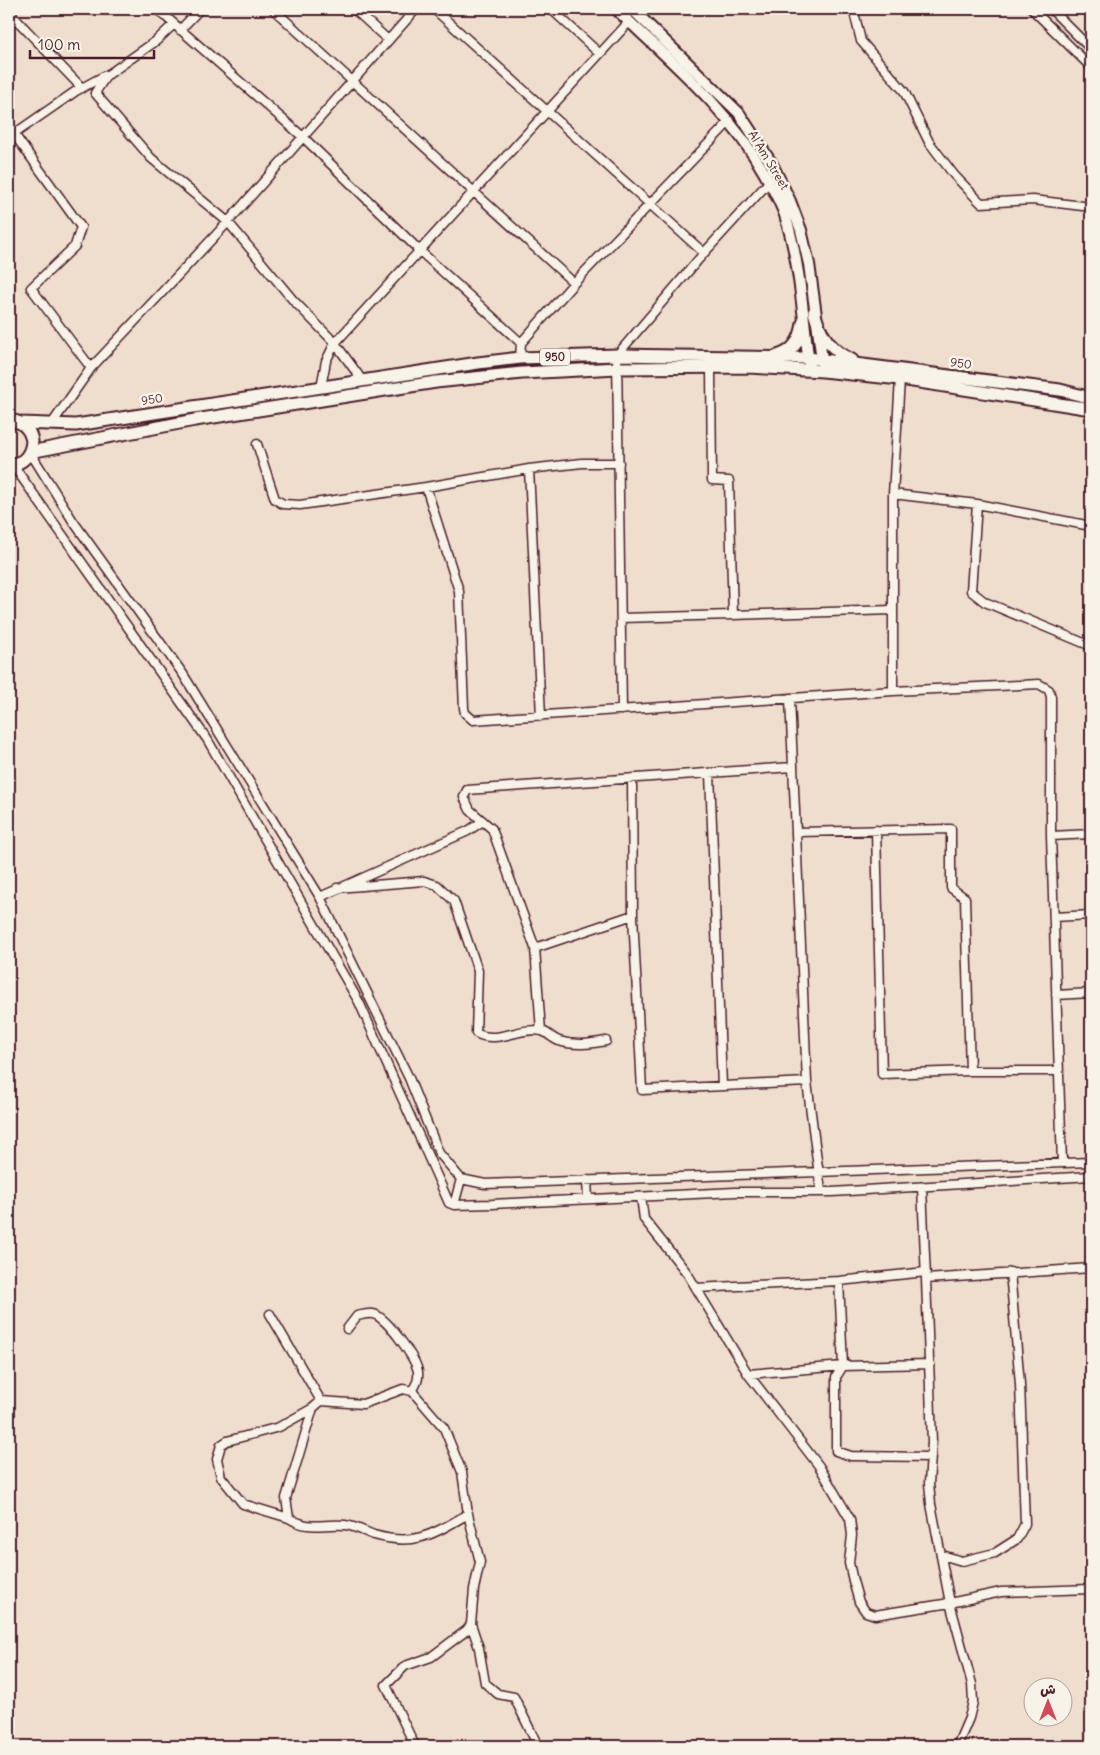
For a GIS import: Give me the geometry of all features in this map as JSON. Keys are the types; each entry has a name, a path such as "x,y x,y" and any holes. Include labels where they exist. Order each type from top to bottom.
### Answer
{"main road":[{"name":"Al Am Street","path":"616,9 712,100 753,152 784,213 794,250 809,370"},
{"name":"Al Am Street","path":"632,9 739,113 760,142 790,201 801,230 809,264 814,312 823,365"},
{"path":"814,312 819,329 829,344 843,356 860,363"},
{"path":"768,356 779,356 789,351 802,334 803,323"},
{"name":"950","path":"9,420 21,423 76,425 362,380 520,358 617,355 808,358 823,365 900,379 1091,409"},
{"name":"950","path":"30,452 195,420 365,392 477,377 618,368 809,370 823,365 860,363 1060,390 1091,398"},
{"path":"362,380 365,392"},
{"path":"11,465 23,460 30,452 31,436 21,423"}],"street":[{"path":"157,9 303,137 420,250 521,343"},
{"path":"91,368 31,288 75,246 81,227 14,134 82,88 106,76 200,9"},
{"path":"273,9 574,283"},
{"path":"354,9 388,40"},
{"path":"51,425 91,368 228,222 416,9"},
{"path":"434,9 651,203 704,253"},
{"path":"551,9 600,54"},
{"path":"851,9 854,12 861,41 904,91 929,142 954,175 981,204 1033,200 1091,207"},
{"path":"1032,9 1091,67"},
{"path":"1051,9 1091,49"},
{"path":"9,12 82,88"},
{"path":"321,387 326,361 335,343 629,22"},
{"path":"106,76 95,92 151,158 228,222 293,300 335,343 362,380"},
{"path":"520,358 521,343 574,283 730,121"},
{"path":"622,710 617,355 704,253 769,182"},
{"path":"711,368 712,480 729,481 733,614"},
{"path":"893,691 893,494 900,379"},
{"path":"257,444 275,498 283,504 300,505 342,497 426,487 529,469 619,463"},
{"path":"30,452 73,521 183,674 320,897 324,910 409,1078 439,1153 461,1179 485,1184 1091,1162"},
{"path":"11,465 207,739 359,1002 441,1190 449,1202 454,1205 735,1192 821,1192 1091,1176"},
{"path":"529,469 542,716"},
{"path":"426,487 460,591 465,713 473,720 893,691 1039,684 1045,686 1051,697 1051,836 1059,1071 1066,1163 1073,1177"},
{"path":"893,494 977,504 1091,526"},
{"path":"977,504 971,591 985,602 1091,646"},
{"path":"621,618 893,610"},
{"path":"790,698 807,1082 821,1192"},
{"path":"542,1031 535,948 492,829 470,810 464,797 467,790 793,767"},
{"path":"710,773 722,1086"},
{"path":"632,778 633,914 642,1090 807,1082"},
{"path":"320,897 468,831 483,821"},
{"path":"796,832 951,828 951,888 965,898 970,1071"},
{"path":"876,830 882,1074 970,1071 1059,1071"},
{"path":"1051,836 1091,834"},
{"path":"337,888 424,881 438,885 454,901 478,971 476,1033 480,1036 499,1037 542,1031 557,1040 577,1046 606,1041"},
{"path":"310,917 324,910"},
{"path":"535,948 633,914"},
{"path":"1054,917 1091,915"},
{"path":"1056,995 1091,994"},
{"path":"734,1175 735,1192"},
{"path":"454,1205 461,1179"},
{"path":"587,1180 588,1199"},
{"path":"922,1187 930,1364 931,1504 950,1603 972,1684 973,1702 969,1718 956,1746"},
{"path":"641,1196 644,1219 696,1288 748,1374 820,1466 850,1519 852,1535 849,1563 859,1602 866,1612 875,1615 950,1603 1001,1592 1091,1589"},
{"path":"696,1288 1091,1268"},
{"path":"942,1555 962,1561 995,1552 1017,1539 1025,1524 1020,1384 1010,1272"},
{"path":"839,1281 843,1366 836,1377 836,1451 851,1456 931,1457"},
{"path":"270,1314 321,1401"},
{"path":"347,1329 357,1316 373,1314 385,1320 413,1358 418,1372 418,1382 412,1391"},
{"path":"748,1374 843,1366 930,1364"},
{"path":"468,1514 426,1538 410,1540 376,1536 346,1525 301,1526 289,1518 243,1504 221,1477 218,1459 222,1445 227,1441 279,1427 313,1408 321,1401 363,1404 403,1389 412,1391 444,1428 462,1472 468,1514 480,1562 474,1589 471,1624 485,1683 498,1694 514,1697 538,1746"},
{"path":"289,1518 286,1498 313,1408"},
{"path":"416,1746 386,1685 405,1666 430,1657 467,1630 471,1624"}]}
